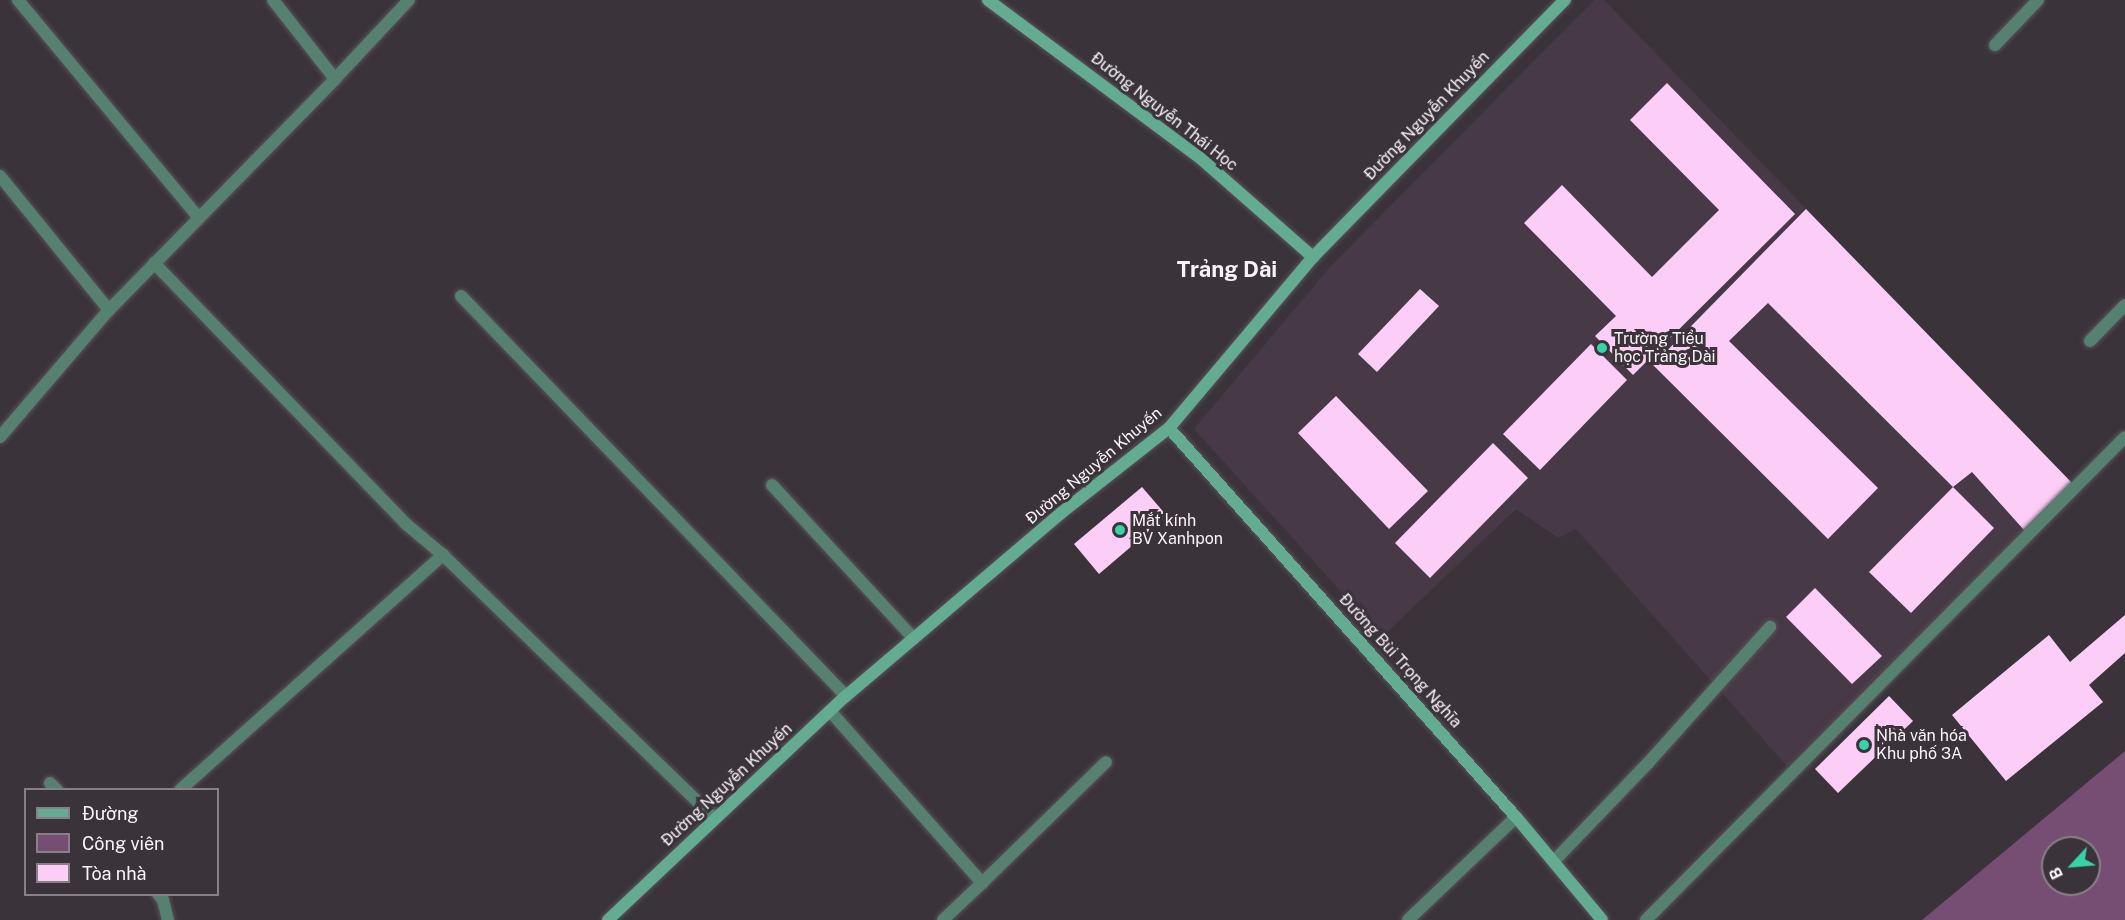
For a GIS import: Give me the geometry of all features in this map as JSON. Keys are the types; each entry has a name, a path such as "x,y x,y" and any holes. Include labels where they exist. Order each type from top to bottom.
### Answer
{"street":[{"path":"18,0 199,218"},
{"path":"273,0 335,79"},
{"path":"0,437 109,310 409,0"},
{"name":"Đường Nguyễn Thái Học","path":"988,0 1199,157 1313,257"},
{"name":"Đường Nguyễn Khuyến","path":"608,920 846,696 1061,513 1169,428 1313,257 1565,0"},
{"path":"1995,45 2038,0"},
{"path":"0,176 109,310"},
{"path":"154,263 406,524 443,555 715,819"},
{"path":"461,296 846,696"},
{"path":"2090,341 2125,305"},
{"name":"Đường Bùi Trọng Nghĩa","path":"1169,428 1516,817 1602,920"},
{"path":"1646,920 2125,437"},
{"path":"772,485 914,639"},
{"path":"181,788 443,555"},
{"path":"1554,861 1648,763 1770,627"},
{"path":"830,711 982,883"},
{"path":"943,920 1106,762"},
{"path":"1408,920 1516,817"},
{"path":"160,896 163,900 168,920"}],"shaded area":[{"name":"Trường Tiểu học Trảng Dài","path":"1594,0 1604,0 2072,483 1787,766 1576,529 1558,538 1516,509 1382,637 1194,429 1329,268"}],"green space":[{"path":"2125,751 2125,920 1922,920"}],"building":[{"path":"1667,83 1795,214 1633,375 1595,336 1616,316 1524,223 1562,185 1652,277 1719,210 1630,120"},
{"path":"1806,209 2072,483 2024,530 1972,472 1953,487 1768,303 1729,341 1878,488 1828,539 1653,365"},
{"path":"1420,289 1439,306 1377,372 1358,354"},
{"path":"1591,344 1627,380 1540,470 1503,434"},
{"path":"1336,396 1428,491 1389,529 1298,433"},
{"path":"1493,443 1528,478 1430,578 1395,543"},
{"path":"1142,487 1167,516 1099,574 1074,544"},
{"path":"1953,487 1994,528 1911,613 1869,572"},
{"path":"1815,588 1882,656 1852,684 1786,617"},
{"path":"2125,615 2125,653 2089,685 2103,702 2006,781 1952,715 2049,635 2070,662"},
{"name":"Nhà văn hóa Khu phố 3A","path":"1889,696 1913,721 1838,793 1815,769"}],"place":[{"name":"Trường Tiểu học Trảng Dài","path":"1602,348"},
{"name":"Mắt kính BV Xanhpon","path":"1120,530"},
{"name":"Nhà văn hóa Khu phố 3A","path":"1864,745"}],"district":[{"name":"Trảng Dài","path":"1227,270"}]}
